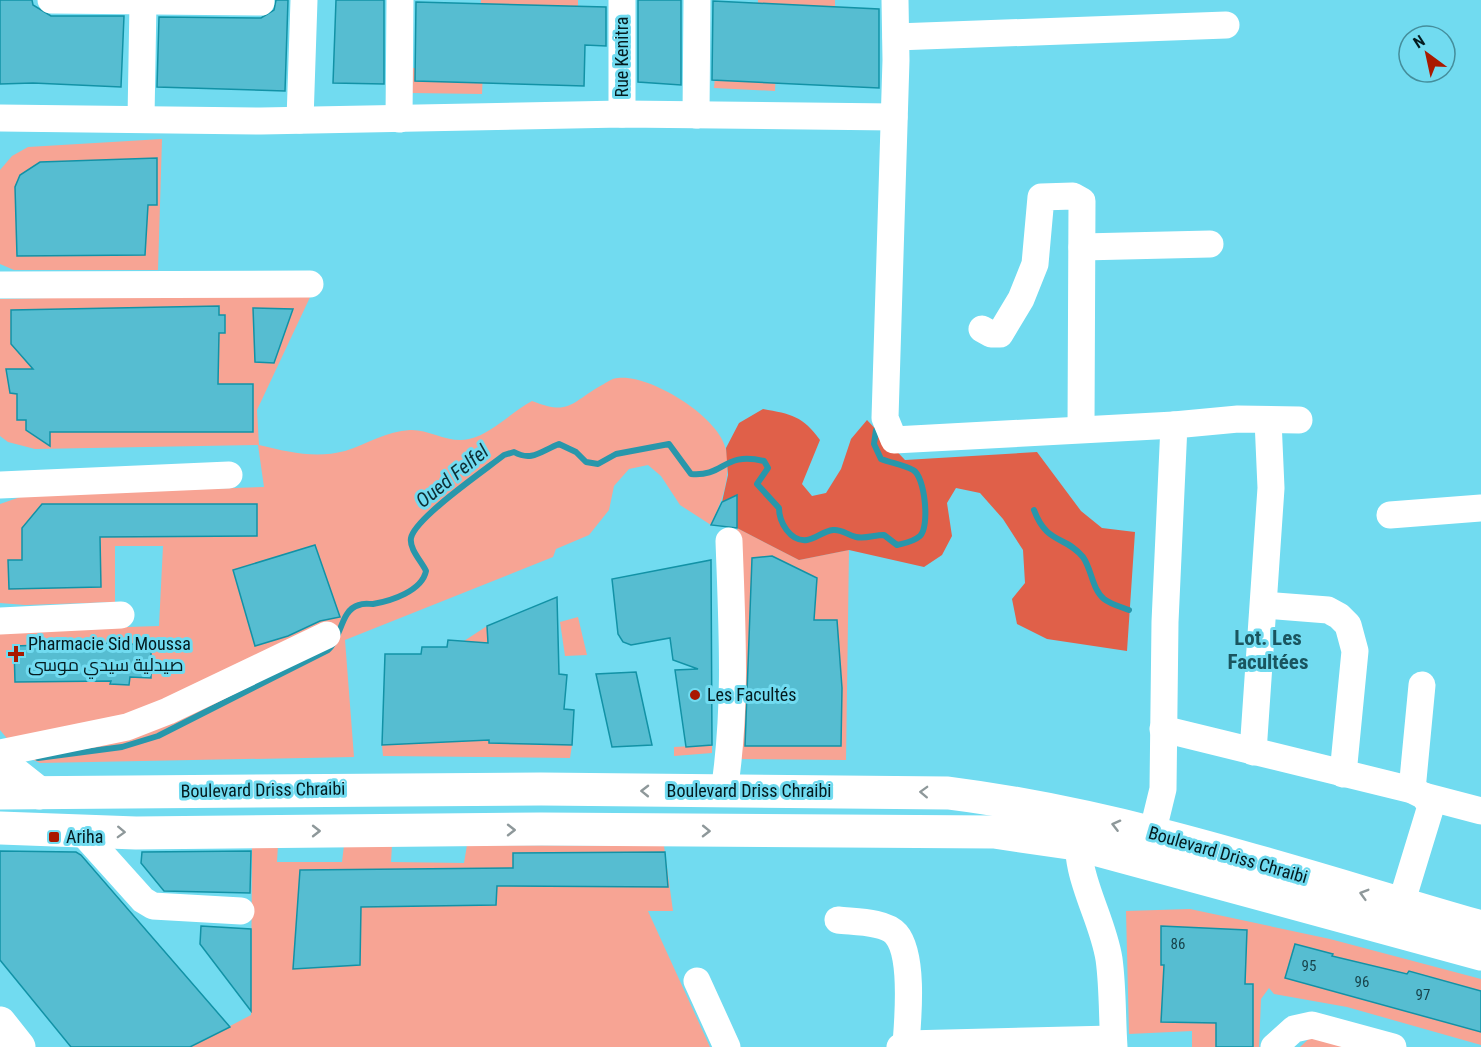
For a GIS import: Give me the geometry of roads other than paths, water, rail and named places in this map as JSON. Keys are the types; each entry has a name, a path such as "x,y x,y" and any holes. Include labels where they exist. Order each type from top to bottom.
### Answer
{"main road":[{"path":"0,762 39,793"},
{"name":"Boulevard Driss Chraibi","path":"0,793 494,789 724,792 871,790 948,793 999,800 1079,830 1481,954"},
{"name":"Boulevard Driss Chraibi","path":"0,828 81,831 940,830 994,832 1079,830 1152,834 1481,927"},
{"path":"0,1023 19,1047"}],"street":[{"path":"51,0 261,2"},
{"path":"300,120 304,0"},
{"path":"399,119 400,0"},
{"name":"Rue Kenitra","path":"622,0 622,114"},
{"path":"696,115 698,0"},
{"path":"895,0 896,37 885,418 894,440 1200,421 1299,420"},
{"path":"135,1 141,118"},
{"path":"896,37 1226,25"},
{"path":"0,118 300,120 622,114 894,117"},
{"path":"982,329 991,334 1000,334 1021,299 1035,264 1041,197 1073,196 1082,201 1081,429"},
{"path":"1082,247 1210,244"},
{"path":"0,285 310,284"},
{"path":"1253,752 1271,488 1268,420"},
{"path":"1152,834 1163,789 1163,729 1174,424"},
{"path":"0,485 229,475"},
{"path":"1390,515 1481,508"},
{"path":"724,792 732,734 729,540"},
{"path":"1264,605 1328,610 1340,616 1348,625 1355,651 1343,774"},
{"path":"0,621 121,615"},
{"path":"0,753 127,727 168,711 327,635"},
{"path":"1401,904 1431,806 1418,793 1422,685"},
{"path":"1163,729 1481,811"},
{"path":"838,920 884,927 896,934 902,947 908,973 903,1046 1114,1043 1109,958 1083,879 1079,830"},
{"path":"81,831 143,900 153,906 241,911"},
{"path":"697,981 726,1047"},
{"path":"1274,1047 1294,1029 1312,1025 1393,1047"}],"waterway":[{"name":"Oued Felfel","path":"38,758 122,747 158,736 328,650 333,645 348,612 353,608 361,604 373,604 397,598 419,584 426,571 412,547 411,538 415,529 452,495 504,455 514,452 531,456 559,444 576,452 586,462 598,464 616,454 669,444 691,474 711,472 740,459 764,461 768,468 757,484 779,508 783,525 795,538 807,540 836,530 860,537 884,535 897,545 912,541 920,536 925,523 925,502 921,482 913,470 881,459 874,444 876,430"},
{"name":"Oued Felfel","path":"1034,510 1039,521 1050,534 1070,545 1083,557 1100,595 1109,602 1129,610"}],"place":[{"name":"Pharmacie Sid Moussa صيدلية سيدي موسى","path":"16,654"},
{"name":"Les Facultés","path":"695,695"},
{"name":"Ariha","path":"54,837"}],"district":[{"name":"Lot. Les Facultées","path":"1268,650"}]}
